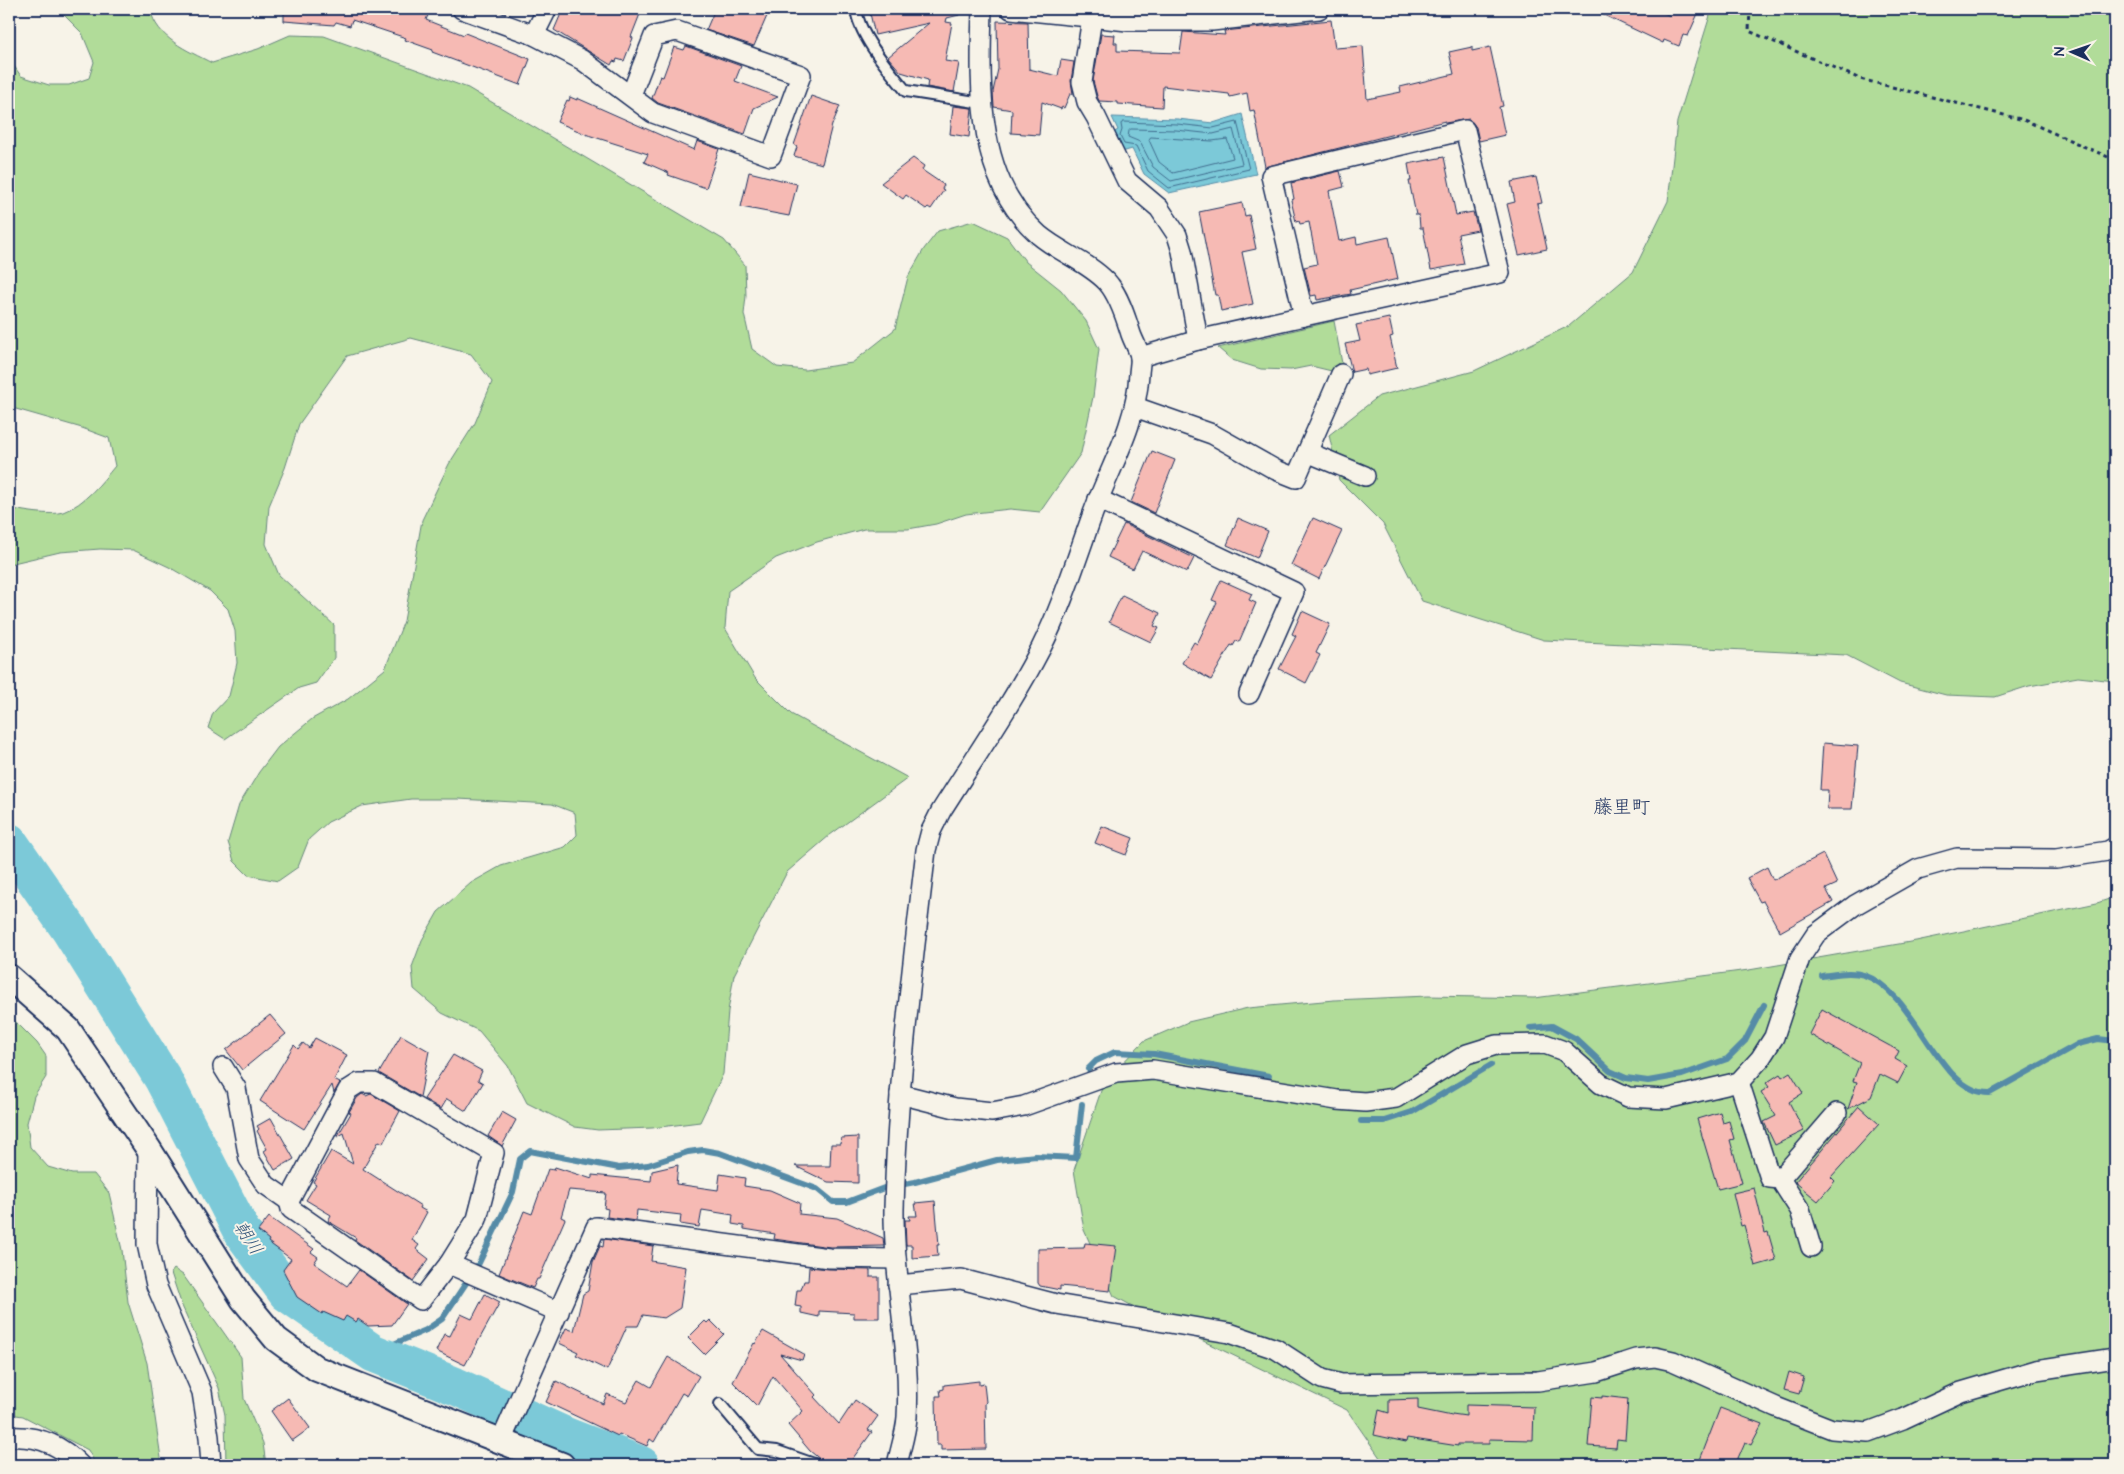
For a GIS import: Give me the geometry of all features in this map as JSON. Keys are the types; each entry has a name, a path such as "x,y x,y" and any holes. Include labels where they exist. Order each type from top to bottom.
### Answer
{"street":[{"path":"462,9 534,35 582,60 654,113 771,156 801,75 677,31 654,36 631,95"},
{"path":"534,35 547,9"},
{"path":"897,1465 907,1420 908,1394 896,1259 896,1172 900,1094 926,850 931,831 941,811 1024,680 1042,644 1078,558 1098,499 1120,453 1135,407 1140,357 1125,315 1107,282 1040,236 1023,219 1008,195 997,171 988,142 982,103 980,73 982,9"},
{"path":"1011,9 1128,21 1212,21 1319,9"},
{"path":"1092,18 1082,82 1086,102 1096,116 1127,181 1160,208 1177,235 1182,251 1198,340"},
{"path":"1140,357 1198,340 1500,273 1465,130 1271,176 1304,316"},
{"path":"1135,407 1212,434 1276,470 1296,478 1341,374"},
{"path":"1307,452 1364,476"},
{"path":"1098,499 1294,592 1249,694"},
{"path":"900,1094 955,1108 992,1112 1024,1106 1116,1073 1153,1070 1337,1100 1365,1102 1396,1098 1467,1054 1496,1046 1545,1044 1564,1051 1601,1084 1628,1097 1666,1099 1739,1082 1760,1059 1774,1037 1800,958 1816,934 1855,905 1918,869 1957,858 2056,859 2108,850 2115,847"},
{"path":"9,977 68,1029 148,1148 243,1299 276,1339 317,1368 505,1431 562,1465"},
{"path":"223,1067 236,1088 249,1159 266,1185 289,1201 291,1209 421,1300 454,1266 477,1219 494,1153 374,1082 359,1083 348,1090 289,1201"},
{"path":"1739,1082 1770,1178 1780,1180 1800,1210 1812,1247"},
{"path":"1780,1180 1837,1113"},
{"path":"148,1148 147,1244 156,1285 202,1392 211,1465"},
{"path":"505,1431 521,1399 596,1227 829,1258 896,1259"},
{"path":"454,1266 559,1312"},
{"path":"898,1285 960,1279 1056,1304 1229,1333 1276,1349 1322,1380 1341,1384 1538,1381 1596,1372 1636,1359 1655,1357 1673,1361 1776,1407 1832,1429 1868,1432 1903,1419 1961,1392 2036,1370 2115,1358"},
{"path":"9,1437 28,1437 44,1441 72,1457 80,1465"}],"lane":[{"path":"856,9 865,33 892,74 906,91 982,103"},
{"path":"720,1404 758,1449 777,1452 818,1465"}],"path":[{"path":"1750,9 1749,32 1860,79 2024,120 2108,157 2115,164"}],"green space":[{"path":"58,9 150,9 159,28 166,36 183,48 212,63 258,49 290,35 324,36 468,88 724,240 745,265 746,296 744,314 752,349 777,367 805,370 852,363 895,329 908,277 924,249 938,231 973,221 1007,237 1026,262 1061,290 1086,321 1099,349 1093,397 1081,453 1040,512 1010,509 966,514 936,524 908,529 864,529 817,542 776,558 728,591 725,628 755,678 791,714 908,778 830,835 787,872 734,975 728,1011 723,1074 700,1122 652,1128 598,1130 575,1127 527,1103 508,1066 479,1031 442,1013 414,989 412,967 422,940 438,912 471,883 501,866 565,847 577,835 575,813 552,804 458,799 411,799 362,806 328,822 309,839 298,867 278,881 248,875 234,861 228,842 239,805 259,772 278,747 312,719 348,699 385,669 404,621 422,520 449,464 475,423 492,382 471,354 411,338 347,356 299,424 285,468 269,506 266,544 279,575 334,625 334,658 316,683 299,688 225,739 208,728 213,713 229,696 237,663 235,631 228,609 210,591 169,567 133,550 100,549 60,552 9,564 9,508 28,512 63,512 85,498 115,466 109,438 82,428 9,407 9,59 21,76 49,85 69,85 89,78 94,62 82,33"},
{"path":"1712,9 2115,9 2115,681 2078,677 2029,686 1995,697 1946,695 1900,683 1846,655 1544,640 1422,601 1383,524 1339,480 1329,435 1379,396 1474,371 1569,326 1633,272 1668,201 1677,122"},
{"path":"1334,321 1344,374 1311,366 1291,370 1261,369 1232,360 1218,348"},
{"path":"2115,897 2115,1465 1385,1465 1347,1410 1147,1314 1114,1296 1084,1230 1074,1170 1104,1082 1144,1041 1188,1022 1248,1008 1334,1000 1428,996 1534,998 1749,970 1916,941 2097,903"},
{"path":"9,1015 37,1043 46,1056 46,1077 34,1096 27,1123 30,1147 48,1167 72,1174 94,1174 109,1193 122,1250 128,1302 147,1363 162,1465 96,1465 88,1450 23,1416 9,1414"},
{"path":"174,1269 183,1275 241,1357 244,1399 263,1443 266,1465 226,1465 225,1415 219,1388 182,1306 171,1273"}],"water":[{"path":"1242,114 1256,174 1169,193 1144,174 1132,149 1122,152 1113,133 1118,130 1112,117 1178,119 1213,123"}],"building":[{"path":"284,9 411,9 428,15 426,20 464,35 465,33 530,59 520,85 432,52 433,50 405,40 406,38 352,20 350,26 336,22 334,25 284,21"},
{"path":"563,9 642,9 624,61 617,59 611,65 554,30"},
{"path":"715,9 770,9 754,46 706,30"},
{"path":"869,9 959,9 959,15 947,18 946,22 952,23 945,61 959,63 954,92 927,87 928,80 901,72 888,57 929,23 875,35"},
{"path":"1591,9 1656,9 1670,16 1674,9 1700,9 1688,36 1683,35 1679,46 1664,40 1663,43"},
{"path":"1331,20 1335,48 1363,46 1367,99 1401,92 1400,87 1454,74 1449,52 1472,47 1472,51 1490,47 1503,106 1499,107 1505,135 1479,141 1476,127 1469,119 1445,123 1445,121 1265,167 1254,110 1250,111 1247,93 1230,97 1229,94 1163,86 1162,107 1099,101 1097,96 1093,81 1101,34 1115,35 1114,43 1117,43 1117,51 1180,53 1183,32 1225,35 1224,31"},
{"path":"997,21 1028,22 1029,69 1058,76 1061,60 1074,62 1071,81 1073,94 1070,94 1064,108 1062,107 1061,109 1042,102 1039,135 1011,133 1012,110 994,107 993,92 998,69"},
{"path":"686,46 741,66 735,81 778,97 754,108 745,134 658,103 652,98 660,76 663,77 674,47 684,50"},
{"path":"811,96 840,106 832,125 822,164 794,156 797,147 794,145"},
{"path":"570,97 577,100 577,98 694,150 697,141 719,149 706,188 668,175 669,173 644,162 648,154 588,135 557,122"},
{"path":"953,106 972,108 969,137 950,134"},
{"path":"1444,157 1456,215 1473,212 1478,230 1458,234 1464,264 1431,270 1423,228 1420,228 1419,215 1416,215 1409,181 1411,181 1408,164"},
{"path":"913,158 924,166 922,170 944,185 942,189 944,190 931,209 928,207 926,209 906,195 903,199 881,183"},
{"path":"1340,171 1344,187 1329,191 1339,241 1356,237 1357,244 1389,237 1398,279 1350,290 1351,294 1317,300 1316,295 1311,296 1304,267 1317,264 1309,222 1300,224 1299,221 1296,222 1291,200 1294,199 1291,183"},
{"path":"749,172 797,184 789,216 741,207"},
{"path":"1536,177 1542,203 1537,204 1547,249 1519,255 1507,204 1515,202 1511,182"},
{"path":"1242,203 1245,216 1249,215 1256,249 1242,252 1253,304 1221,311 1218,295 1215,295 1199,212"},
{"path":"1389,318 1393,336 1390,337 1397,368 1367,375 1366,369 1352,372 1345,344 1360,341 1356,325"},
{"path":"1152,451 1175,460 1154,513 1131,502"},
{"path":"1238,518 1268,531 1257,558 1227,545"},
{"path":"1313,518 1342,531 1319,579 1291,565"},
{"path":"1124,524 1194,558 1187,572 1142,551 1133,569 1108,557"},
{"path":"1221,580 1252,594 1249,600 1256,603 1239,642 1236,641 1233,646 1231,645 1211,680 1182,663 1194,642 1197,644 1217,602 1212,600"},
{"path":"1122,595 1160,613 1154,626 1159,628 1151,642 1109,622"},
{"path":"1302,611 1330,624 1316,653 1320,655 1306,683 1279,669 1296,636 1292,634"},
{"path":"1823,743 1858,746 1852,809 1827,809 1828,790 1820,790"},
{"path":"1102,826 1133,838 1126,855 1095,843"},
{"path":"1823,854 1837,884 1826,889 1833,902 1780,932 1763,901 1760,902 1747,878 1767,867 1773,880"},
{"path":"1822,1009 1899,1051 1895,1059 1907,1066 1898,1083 1880,1074 1871,1097 1848,1109 1857,1082 1853,1081 1860,1063 1809,1034"},
{"path":"270,1015 286,1034 242,1070 226,1050"},
{"path":"401,1035 429,1051 420,1097 379,1073"},
{"path":"315,1038 347,1055 334,1080 340,1083 334,1093 332,1085 304,1129 260,1101 294,1045 298,1049 303,1043 309,1048"},
{"path":"453,1055 482,1071 478,1080 483,1083 466,1111 447,1099 441,1109 424,1099"},
{"path":"1790,1072 1803,1093 1789,1102 1804,1131 1775,1145 1764,1122 1776,1116 1761,1092 1769,1087 1766,1083 1780,1074 1782,1077"},
{"path":"362,1094 366,1096 371,1094 400,1111 383,1143 379,1141 363,1169 421,1206 420,1208 427,1212 412,1240 419,1245 416,1249 429,1259 413,1281 355,1240 356,1238 328,1221 331,1215 306,1200 316,1184 313,1182 331,1151 353,1164 344,1133 337,1137 351,1113 349,1112 357,1098"},
{"path":"1859,1106 1879,1124 1831,1177 1835,1181 1818,1201 1795,1182"},
{"path":"502,1112 516,1120 502,1146 488,1136"},
{"path":"1720,1112 1723,1123 1729,1121 1734,1139 1730,1140 1742,1183 1718,1189 1697,1119"},
{"path":"271,1118 294,1159 275,1170 264,1151 267,1149 257,1131 259,1129 257,1126"},
{"path":"858,1137 858,1183 828,1182 795,1166 830,1166 831,1144 840,1144 841,1138"},
{"path":"678,1165 676,1184 718,1190 720,1174 745,1178 744,1186 770,1190 800,1203 799,1214 837,1218 883,1238 884,1246 830,1247 774,1239 775,1234 744,1229 744,1226 732,1224 733,1215 702,1210 699,1227 680,1224 681,1215 637,1210 636,1221 607,1217 608,1209 604,1208 606,1193 569,1190 561,1217 565,1219 539,1279 537,1279 533,1288 499,1274 524,1211 532,1214 548,1169 554,1170 555,1167 592,1179 592,1175 651,1181 652,1171"},
{"path":"1754,1188 1765,1233 1768,1232 1776,1260 1755,1266 1744,1225 1741,1226 1733,1193"},
{"path":"935,1201 939,1245 937,1245 938,1256 912,1258 912,1245 906,1245 905,1220 910,1220 909,1216 917,1216 915,1203"},
{"path":"269,1217 314,1249 311,1252 318,1257 314,1263 347,1286 359,1270 407,1304 392,1325 368,1326 358,1319 356,1322 346,1316 343,1321 323,1312 322,1314 297,1297 283,1270 291,1259 268,1242 269,1240 258,1231"},
{"path":"604,1239 653,1246 651,1261 686,1267 680,1308 664,1318 643,1315 638,1326 627,1326 607,1370 576,1355 578,1352 559,1343 566,1328 574,1331 583,1294 588,1291 593,1262 600,1246 603,1247"},
{"path":"1085,1243 1116,1246 1110,1291 1060,1286 1060,1290 1040,1286 1038,1283 1038,1249 1084,1248"},
{"path":"809,1267 870,1270 870,1277 879,1277 879,1318 854,1318 854,1313 819,1311 819,1317 801,1313 801,1307 795,1306 797,1290 801,1290 804,1281 808,1281"},
{"path":"485,1294 500,1302 465,1365 436,1351 444,1334 450,1336 461,1314 472,1319"},
{"path":"710,1320 724,1334 704,1354 688,1338 705,1321 707,1323"},
{"path":"763,1331 804,1354 802,1360 780,1354 816,1395 814,1397 839,1424 855,1400 878,1416 868,1430 872,1432 848,1465 827,1465 810,1451 788,1425 803,1411 773,1376 757,1406 733,1382 754,1343"},
{"path":"668,1357 699,1376 687,1396 682,1393 654,1442 650,1439 647,1446 619,1434 618,1436 546,1402 556,1381 603,1404 607,1394 626,1402 639,1380 651,1387"},
{"path":"1789,1372 1804,1377 1799,1394 1784,1390"},
{"path":"979,1381 979,1385 984,1384 986,1402 986,1449 941,1450 941,1445 937,1445 936,1396 941,1396 940,1390 944,1389 944,1385"},
{"path":"1602,1396 1628,1399 1625,1440 1617,1439 1616,1448 1588,1446 1592,1397 1602,1398"},
{"path":"288,1398 310,1428 292,1441 271,1411"},
{"path":"1418,1399 1418,1409 1452,1416 1452,1414 1466,1416 1466,1405 1534,1407 1533,1440 1489,1439 1489,1444 1458,1444 1458,1446 1407,1438 1406,1442 1374,1435 1379,1410 1389,1413 1389,1400"},
{"path":"1720,1408 1762,1424 1751,1445 1745,1442 1735,1465 1698,1465"}],"waterway":[{"name":"朝川","path":"9,842 70,930 163,1079 242,1232 287,1293 373,1353 455,1386 568,1437 641,1465"},
{"path":"1822,976 1854,973 1864,975 1882,985 1899,1001 1941,1061 1956,1078 1972,1089 1990,1093 2078,1044 2098,1039 2115,1041"},
{"path":"1530,1028 1552,1026 1576,1039 1610,1071 1626,1078 1648,1081 1682,1075 1727,1059 1745,1041 1764,1005"},
{"path":"1088,1069 1096,1061 1115,1052 1154,1054 1269,1076"},
{"path":"1361,1121 1384,1121 1412,1112 1491,1065"},
{"path":"373,1353 426,1330 442,1319 478,1265 513,1192 520,1159 530,1151 619,1168 648,1165 688,1152 703,1150 720,1153 817,1189 833,1202 847,1202 884,1188 915,1182 997,1160 1036,1156 1076,1158 1082,1104"}],"district":[{"name":"藤里町","path":"1622,807"}]}
